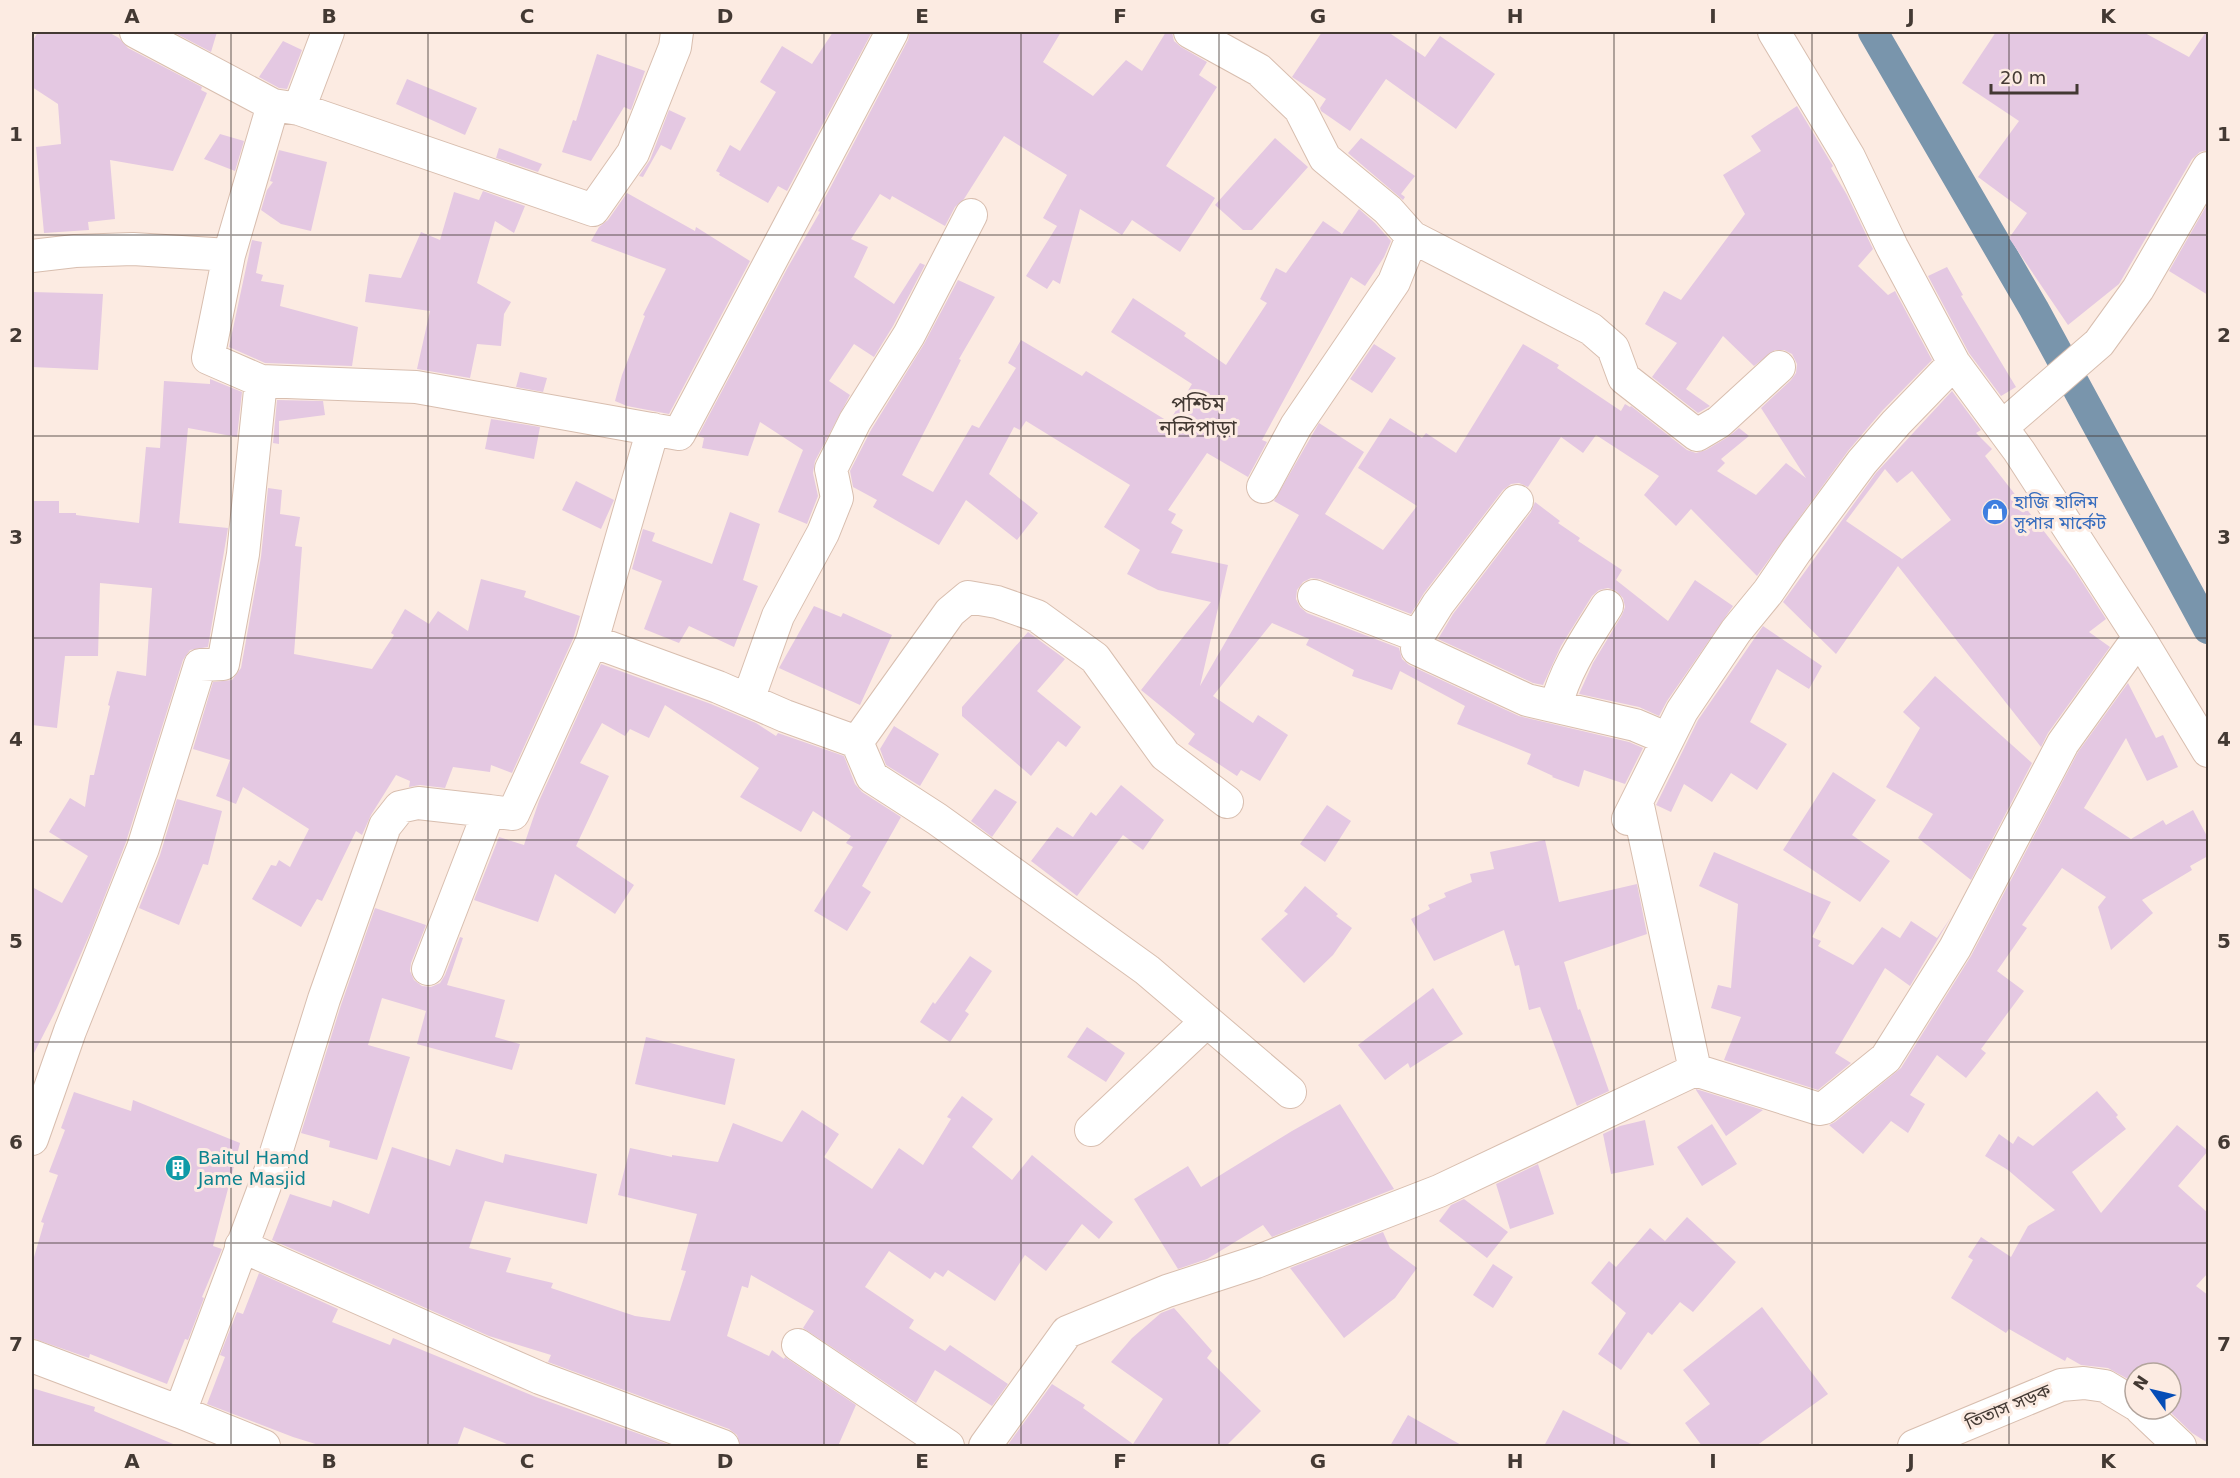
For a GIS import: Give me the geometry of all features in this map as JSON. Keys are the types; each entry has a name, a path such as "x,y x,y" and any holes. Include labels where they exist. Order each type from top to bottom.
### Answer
{"street":[{"path":"136,32 286,107 594,210 633,153 675,47 676,32"},
{"path":"328,32 286,107 229,255 208,358 261,381 416,387 679,434 892,32"},
{"path":"1191,32 1259,70 1300,109 1325,158 1388,210 1412,237 1591,329 1613,348 1624,378 1697,435 1719,422 1779,367"},
{"path":"1774,32 1850,157 1892,248 1954,363 2019,451 2139,637 2208,751"},
{"path":"2002,427 2099,343 2138,289 2208,168"},
{"path":"748,700 778,616 823,533 837,498 831,468 855,421 909,335 971,214"},
{"path":"1263,487 1296,426 1394,282 1412,237"},
{"path":"32,256 75,251 133,249 229,255"},
{"path":"1695,1070 1631,812 1682,711 1736,631 1862,462 1954,363"},
{"path":"32,1139 70,1032 143,848 200,665 223,664 243,554 261,381"},
{"path":"180,1412 270,1172 324,999 385,826 400,807 418,803 513,814 592,642 652,429"},
{"path":"1517,501 1438,604 1418,636 1417,650 1527,700 1635,725 1668,739"},
{"path":"1314,596 1418,636"},
{"path":"857,742 950,612 968,597 997,602 1037,616 1095,658 1165,754 1227,802"},
{"path":"1556,705 1561,684 1607,606"},
{"path":"985,1446 1068,1332 1167,1291 1256,1262 1439,1191 1695,1070 1819,1109 1824,1108 1886,1058 1956,948 2063,743 2139,637"},
{"path":"592,642 718,687 857,742 872,777 937,819 1138,963 1290,1092"},
{"path":"428,969 489,811"},
{"path":"1091,1130 1208,1021"},
{"path":"241,1246 540,1378 723,1446"},
{"path":"798,1346 948,1446"},
{"path":"32,1356 180,1412 244,1443"},
{"name":"তিতাস সড়ক","path":"1914,1446 2061,1385 2084,1383 2105,1386 2123,1397"},
{"path":"2154,1421 2180,1446"}],"building":[{"path":"38,32 108,32 119,38 128,48 202,87 201,90 207,93 173,171 110,160 115,219 88,222 89,230 44,233 36,147 61,144 58,104 32,87 32,42"},
{"path":"173,32 217,32 211,52"},
{"path":"833,32 872,32 787,191 778,186 768,203 719,175 720,173 716,171 730,145 740,151 776,92 760,82 782,46 812,64"},
{"path":"910,32 1061,32 1043,62 1093,96 1126,60 1142,71 1166,32 1172,32 1174,41 1181,47 1207,62 1199,75 1217,87 1166,166 1215,198 1180,252 1132,220 1122,235 1080,209 1060,284 1053,280 1047,289 1026,276 1057,226 1043,218 1067,175 1004,136 964,199 955,207 945,226 892,196 890,200 880,194 851,239 868,247 854,277 894,304 920,263 925,265 874,357 854,344 829,381 850,395 815,461 813,473 818,496 807,524 778,512 803,450 760,422 748,456 702,448 704,438 698,436 820,212 818,211 908,40"},
{"path":"1322,32 1388,32 1425,57 1440,36 1495,74 1456,129 1386,79 1350,131 1321,111 1320,108 1326,99 1292,77"},
{"path":"1996,32 2143,32 2189,57 2208,32 2208,150 2200,152 2192,159 2119,284 2068,325 2009,238 2027,213 1978,177 2019,121 1962,83"},
{"path":"283,41 302,50 287,89 279,88 259,77"},
{"path":"597,54 645,71 631,110 624,107 591,161 562,152 573,120 576,121"},
{"path":"407,79 477,108 465,135 396,104"},
{"path":"1797,106 1833,166 1831,168 1873,249 1858,266 1888,295 1895,291 1932,360 1882,411 1848,451 1757,576 1691,509 1676,526 1644,495 1659,476 1596,435 1583,453 1561,437 1528,487 1519,483 1511,484 1503,490 1424,593 1411,614 1320,579 1311,578 1303,582 1297,590 1296,599 1307,613 1399,648 1402,659 1409,665 1519,716 1629,742 1643,748 1625,784 1584,770 1579,787 1552,777 1527,764 1531,754 1457,724 1465,706 1400,671 1392,690 1352,676 1354,670 1306,645 1309,639 1272,623 1213,696 1253,723 1258,715 1288,735 1260,781 1241,770 1237,776 1188,744 1195,734 1141,690 1211,602 1158,590 1127,574 1140,550 1104,527 1130,485 1026,421 1020,430 1014,427 989,474 1038,513 1017,540 966,500 939,545 873,507 877,500 853,487 850,471 871,430 924,344 958,280 995,297 959,359 961,360 902,475 933,492 972,425 979,428 1016,368 1008,363 1021,340 1082,376 1086,371 1169,422 1192,384 1111,332 1133,298 1186,333 1184,336 1226,365 1267,303 1260,299 1276,268 1286,273 1323,221 1342,234 1359,209 1391,241 1384,257 1365,286 1351,277 1262,440 1267,442 1248,477 1207,453 1168,510 1176,514 1171,523 1183,530 1171,553 1228,565 1200,686 1299,515 1274,501 1319,423 1364,452 1325,514 1383,550 1417,506 1358,468 1390,418 1422,438 1426,433 1456,453 1523,344 1559,365 1557,368 1621,411 1625,404 1631,406 1687,450 1696,453 1706,450 1739,428 1749,436 1721,459 1725,463 1717,471 1756,495 1786,463 1806,478 1761,408 1796,373 1797,364 1792,354 1784,350 1775,350 1754,366 1723,336 1686,389 1710,406 1698,413 1652,377 1677,343 1645,324 1664,291 1681,300 1745,214 1723,175 1761,151 1751,136"},
{"path":"669,110 686,118 671,150 661,145 643,177 639,176 650,160"},
{"path":"220,134 244,141 235,171 204,159"},
{"path":"1275,138 1308,167 1252,230 1243,230 1215,205"},
{"path":"1361,138 1415,176 1401,194 1405,197 1403,200 1348,153"},
{"path":"499,148 542,164 538,172 496,158"},
{"path":"279,150 327,162 311,231 281,224 261,210 267,190 273,182 270,181"},
{"path":"483,191 525,206 514,233 495,221 477,283 511,302 504,314 501,346 477,344 470,378 417,369 430,311 365,302 369,274 401,278 421,232 440,240 454,192 479,200"},
{"path":"627,193 695,231 696,227 750,261 669,414 627,406 615,401 622,375 645,316 643,315 666,269 591,241 599,227 608,220"},
{"path":"2208,203 2208,295 2169,271"},
{"path":"252,240 262,242 256,273 263,275 261,281 284,285 280,306 358,327 352,366 265,363 229,347"},
{"path":"1947,267 1963,295 1961,296 2016,387 2001,396 1969,353 1928,276"},
{"path":"32,292 103,294 98,370 32,367"},
{"path":"1374,344 1396,358 1372,393 1350,379"},
{"path":"520,372 547,378 543,392 516,387"},
{"path":"210,379 242,392 237,437 188,428 179,523 228,528 208,647 190,650 183,660 126,842 91,931 56,1010 32,1057 32,887 62,903 88,856 49,832 70,798 85,807 90,775 94,775 117,671 146,676 152,588 100,583 98,656 65,656 57,728 32,725 32,501 59,501 59,513 76,513 76,515 139,523 146,447 160,448 164,381 210,384"},
{"path":"1952,391 1981,430 1976,433 1992,449 1985,456 2075,571 2106,619 2089,632 2110,647 2048,733 2041,747 1898,566 1836,654 1783,602 1876,473","holes":["1885,469 1897,483 1912,471 1951,520 1902,559 1846,521"]},
{"path":"277,400 323,401 325,415 279,421 279,444 273,443"},
{"path":"491,419 540,427 534,459 485,449"},
{"path":"576,481 614,500 601,529 562,510"},
{"path":"268,488 282,490 280,514 300,517 295,546 302,547 294,654 372,669 394,635 391,633 405,609 429,624 438,611 468,631 481,579 526,591 524,597 580,616 573,639 512,773 491,765 490,772 453,767 445,788 420,785 409,787 410,781 396,775 371,815 362,835 356,831 322,901 317,899 301,927 252,899 271,865 276,866 279,860 290,867 309,829 243,787 236,804 216,796 230,760 193,749 213,682 232,680 241,668 261,557"},
{"path":"1535,502 1560,521 1558,523 1580,538 1578,541 1622,570 1616,580 1668,621 1695,580 1733,606 1659,716 1639,707 1579,694 1593,663 1625,607 1623,598 1616,591 1608,588 1599,590 1592,596 1561,646 1543,685 1533,683 1438,639 1453,614 1531,512"},
{"path":"730,512 760,524 743,580 758,586 734,647 689,626 679,643 644,629 662,581 632,569 643,529 655,533 652,541 712,564"},
{"path":"814,606 841,617 843,613 892,635 860,705 779,668"},
{"path":"1763,626 1822,666 1809,689 1777,669 1750,722 1787,744 1757,790 1731,773 1712,802 1684,784 1671,812 1656,805 1698,720"},
{"path":"1028,632 1065,659 1037,691 1081,727 1066,747 1058,741 1031,776 962,716 962,707"},
{"path":"601,664 711,704 756,723 776,736 778,733 844,756 855,784 862,792 901,817 862,886 871,892 847,931 814,911 853,847 846,843 851,836 813,811 801,832 740,797 759,768 665,705 649,738 630,729 625,736 602,723 580,763 609,776 576,846 634,885 615,914 555,874 538,922 474,900 499,837 524,845 539,801"},
{"path":"1935,676 2032,763 1971,880 1918,838 1933,814 1886,787 1920,728 1903,712"},
{"path":"2128,683 2156,738 2163,735 2178,767 2147,781 2126,738 2084,808 2131,839 2163,820 2166,825 2193,810 2208,838 2208,856 2190,866 2192,870 2142,900 2153,913 2111,950 2098,907 2106,897 2062,868 2022,925 2027,928 1997,971 2024,991 1981,1049 1986,1053 1966,1078 1937,1055 1910,1095 1925,1104 1908,1133 1891,1121 1863,1154 1829,1125 1901,1068 1971,956 2078,752"},
{"path":"894,726 939,754 920,786 886,765 880,749"},
{"path":"1833,772 1876,800 1852,835 1890,861 1860,902 1783,850"},
{"path":"1121,785 1164,820 1143,850 1123,835 1077,896 1031,861 1057,827 1073,837 1091,812 1096,816"},
{"path":"995,789 1017,802 992,837 971,821"},
{"path":"177,799 222,811 208,865 203,864 179,925 139,908 160,855"},
{"path":"1327,805 1351,821 1325,862 1300,844"},
{"path":"1545,840 1559,902 1637,884 1647,934 1564,962 1578,1010 1580,1009 1609,1091 1577,1106 1540,1007 1529,1010 1519,965 1515,966 1504,930 1434,961 1411,919 1430,909 1428,905 1446,897 1444,893 1472,882 1470,874 1494,869 1490,852"},
{"path":"1714,852 1831,902 1812,937 1821,941 1818,946 1853,965 1882,927 1900,938 1911,921 1937,938 1951,917 1910,986 1885,968 1835,1053 1851,1063 1818,1090 1724,1060 1741,1017 1711,1008 1718,985 1731,988 1738,904 1699,886"},
{"path":"1305,886 1352,928 1333,955 1304,983 1261,939 1288,914 1284,911"},
{"path":"375,908 426,925 410,971 414,980 422,986 431,987 440,983 460,937 463,938 447,985 505,1000 495,1037 520,1044 512,1070 417,1044 426,1011 382,998 368,1045 410,1057 377,1160 329,1147 330,1141 301,1133 341,1005"},
{"path":"970,956 992,971 965,1011 969,1014 950,1042 920,1022"},
{"path":"1433,988 1463,1034 1410,1068 1408,1063 1385,1080 1358,1045"},
{"path":"1087,1027 1125,1053 1106,1082 1067,1057"},
{"path":"646,1037 735,1059 725,1105 635,1084"},
{"path":"1696,1089 1763,1110 1726,1136"},
{"path":"2097,1091 2118,1115 2116,1117 2126,1129 2072,1172 2101,1213 2177,1125 2208,1151 2178,1186 2208,1213 2208,1273 2196,1286 2208,1295 2208,1443 2192,1433 2180,1421 2183,1421 2183,1361 2123,1361 2123,1376 2108,1368 2081,1365 2067,1357 2065,1361 2009,1329 2006,1333 1951,1298 1973,1260 1968,1257 1981,1237 2011,1257 2028,1226 2055,1210 2008,1170 1985,1156 1999,1134 2013,1144 2018,1136 2033,1146"},
{"path":"74,1092 131,1111 133,1100 240,1143 213,1246 222,1249 202,1297 204,1298 188,1340 185,1339 167,1384 90,1354 89,1358 32,1338 32,1264 44,1223 41,1222 58,1175 49,1172 65,1130 61,1128"},
{"path":"962,1096 993,1119 972,1147 1012,1180 1032,1155 1113,1222 1099,1239 1082,1224 1046,1271 1025,1255 995,1301 948,1270 943,1277 935,1272 930,1279 889,1251 865,1287 914,1320 909,1328 945,1351 950,1345 1008,1384 992,1406 935,1370 916,1403 803,1328 814,1311 751,1275 748,1288 742,1286 727,1336 769,1356 772,1350 856,1405 838,1446 740,1446 737,1435 729,1429 548,1362 551,1355 489,1336 272,1240 290,1194 331,1207 333,1200 369,1214 392,1147 450,1166 456,1149 503,1163 505,1154 597,1174 587,1224 485,1201 469,1248 511,1258 506,1272 553,1283 551,1288 635,1316 670,1321 686,1271 681,1270 697,1214 618,1195 630,1148 672,1157 672,1155 718,1162 733,1123 782,1142 802,1110 839,1134 824,1157 872,1189 899,1148 923,1165 951,1119 947,1117"},
{"path":"1340,1104 1394,1189 1272,1237 1263,1225 1207,1259 1178,1269 1134,1199 1188,1166 1201,1187"},
{"path":"1645,1120 1654,1165 1611,1174 1603,1134 1620,1126"},
{"path":"1712,1124 1737,1164 1702,1186 1677,1147"},
{"path":"1538,1164 1554,1214 1510,1229 1496,1184"},
{"path":"1464,1199 1508,1232 1487,1258 1439,1221 1451,1205"},
{"path":"1687,1217 1736,1262 1693,1312 1680,1302 1652,1335 1648,1332 1621,1370 1598,1354 1626,1313 1591,1283 1609,1261 1616,1267 1650,1228 1665,1241"},
{"path":"1383,1232 1390,1248 1417,1268 1395,1298 1344,1338 1290,1268"},
{"path":"1493,1264 1513,1277 1493,1308 1473,1295"},
{"path":"259,1273 338,1309 332,1322 390,1345 393,1338 536,1397 673,1446 512,1446 464,1427 457,1446 322,1446 207,1404 225,1357 220,1355 237,1312 243,1314"},
{"path":"1762,1307 1828,1394 1756,1446 1702,1446 1685,1423 1710,1404 1683,1370"},
{"path":"1174,1308 1212,1351 1207,1358 1261,1411 1226,1446 1007,1446 1052,1384 1085,1405 1083,1408 1133,1444 1163,1399 1111,1362 1132,1338 1161,1313"},
{"path":"32,1388 95,1407 94,1411 178,1446 32,1446"},
{"path":"1563,1410 1635,1446 1544,1446"},
{"path":"1408,1415 1463,1446 1390,1446"}],"waterway":[{"path":"1873,32 2034,309 2208,629"}],"place":[{"name":"হাজি হালিম সুপার মার্কেট","path":"1995,512"},
{"name":"Baitul Hamd Jame Masjid","path":"178,1168"}],"district":[{"name":"পশ্চিম নন্দিপাড়া","path":"1198,416"}]}
